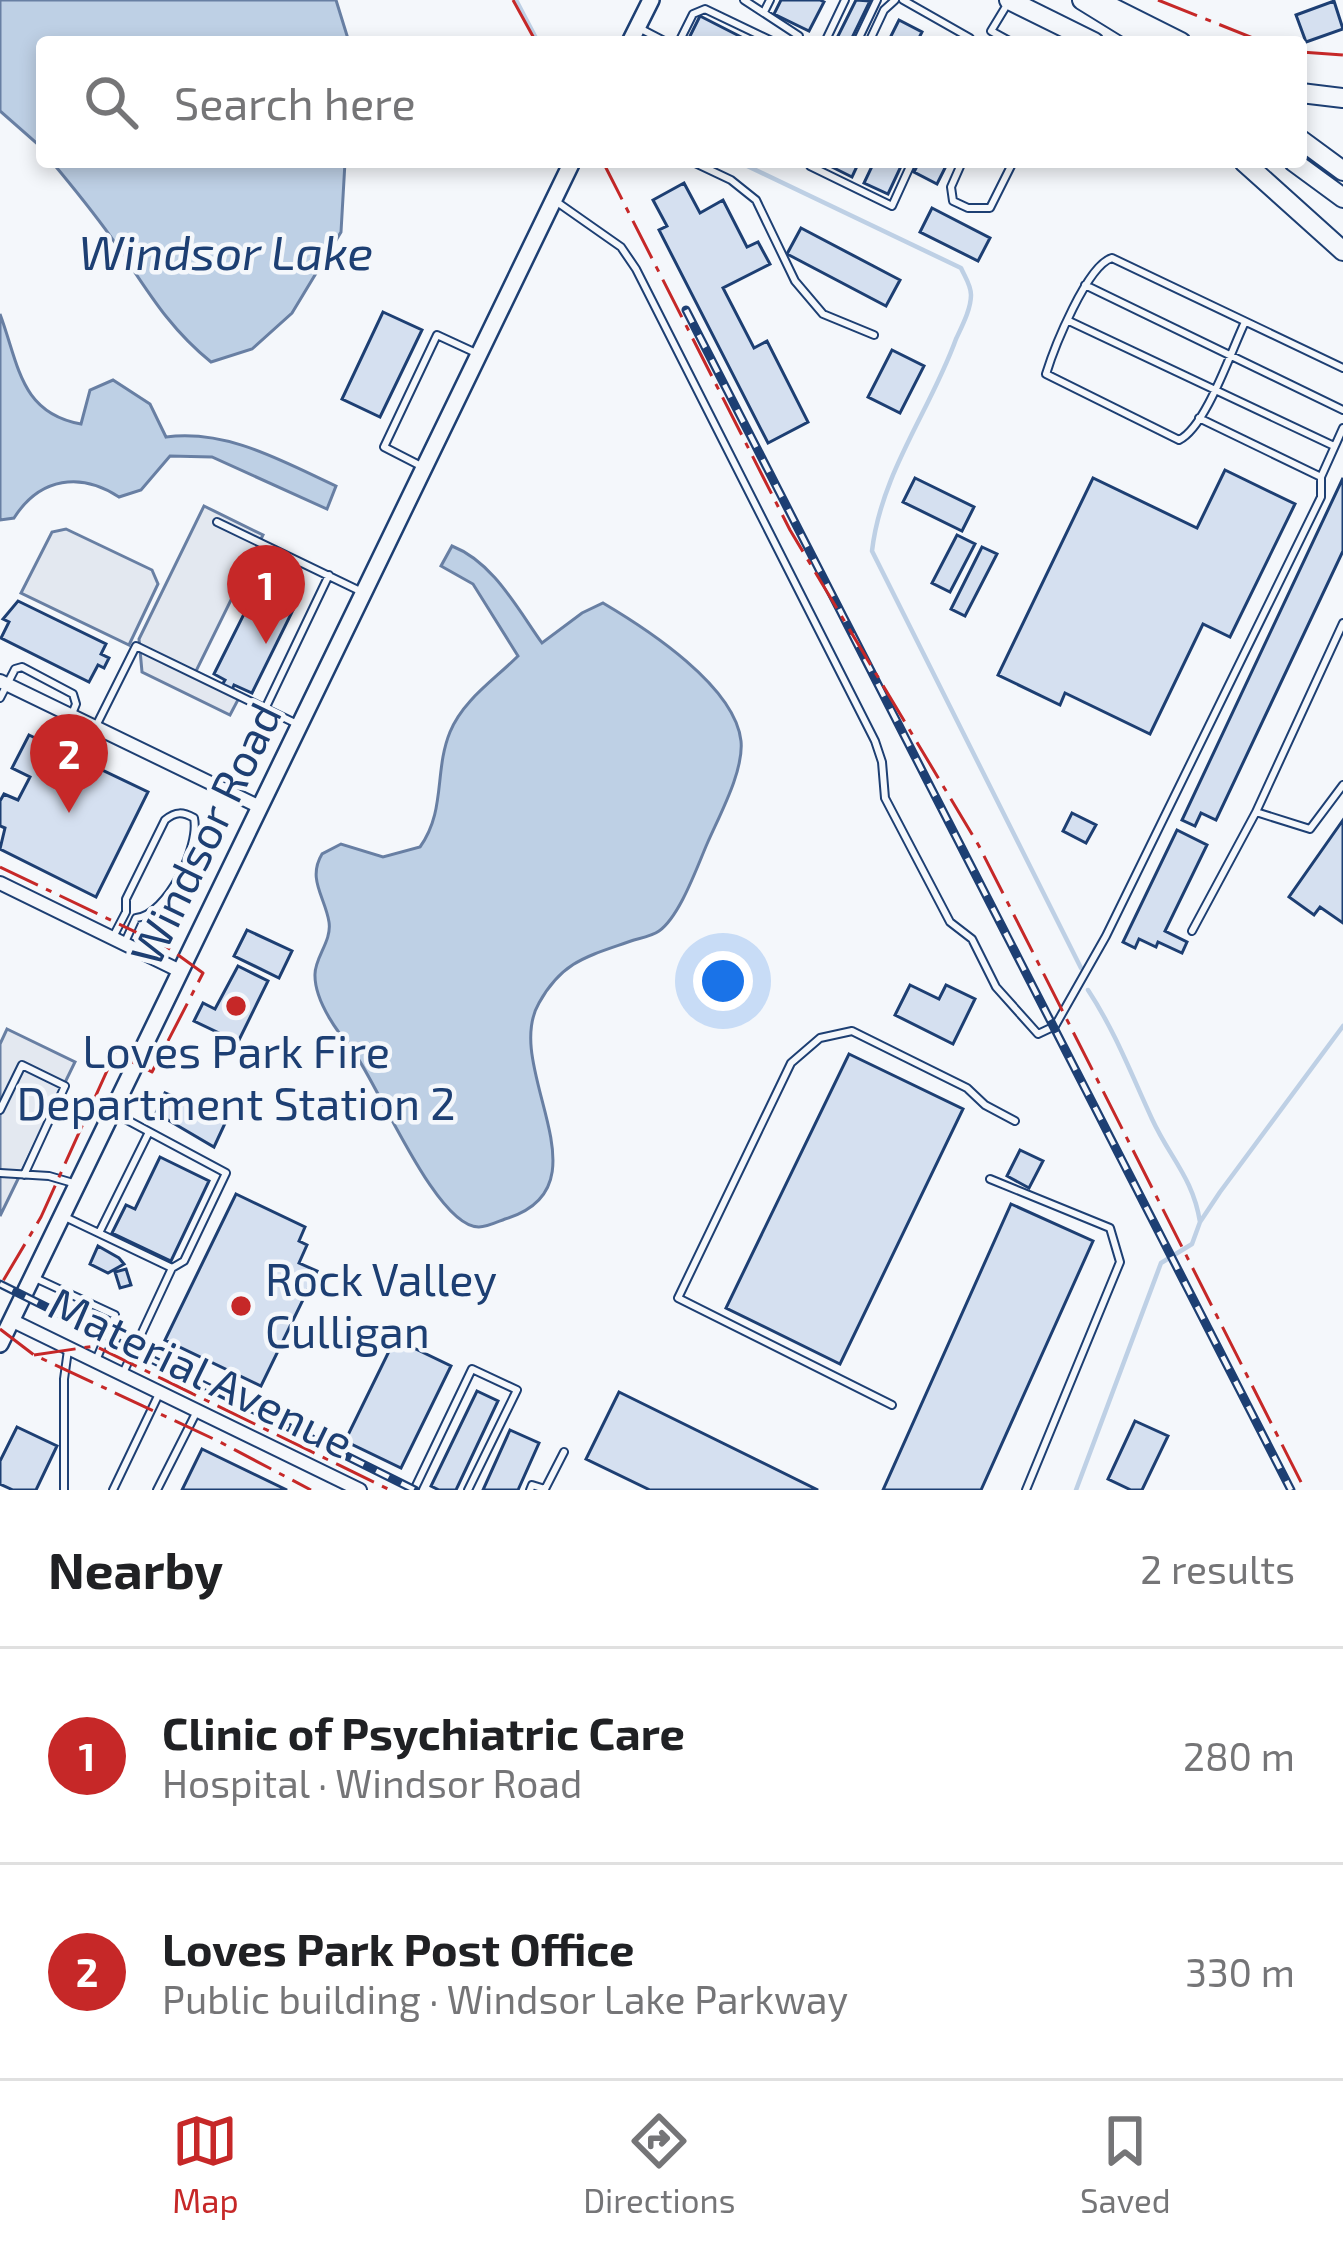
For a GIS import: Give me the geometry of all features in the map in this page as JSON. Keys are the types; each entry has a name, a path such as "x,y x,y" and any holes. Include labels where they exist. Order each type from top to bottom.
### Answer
{"main road":[{"path":"1009,0 1062,35"},
{"path":"1092,2 1141,36"},
{"path":"1092,2 1169,36"},
{"path":"1307,94 1343,98"},
{"path":"1307,144 1343,171"},
{"path":"1251,168 1343,251"},
{"path":"1302,168 1343,198"}],"street":[{"path":"634,35 651,0"},
{"name":"Windsor Road","path":"0,1344 569,168"},
{"path":"2,688 72,714 260,807"},
{"path":"0,883 180,971"},
{"name":"Material Avenue","path":"11,1320 360,1490"}],"lane":[{"path":"744,0 800,36"},
{"path":"764,12 770,0"},
{"path":"828,36 845,0"},
{"path":"859,36 877,0"},
{"path":"871,36 884,10 899,0 966,36"},
{"path":"999,36 991,32 1009,0"},
{"path":"683,36 693,14 705,9 761,36"},
{"path":"706,168 756,200 795,281 824,314 874,335"},
{"path":"814,168 892,206 909,168"},
{"path":"959,168 951,187 953,200 968,208 990,208 1010,168"},
{"path":"554,200 621,247 636,269 875,741 885,798 950,922 972,940 996,987 1038,1034 1054,1026 1106,936 1321,496 1321,477 1343,428"},
{"path":"1245,322 1190,434 1177,440 1047,376 1085,286 1100,263 1112,258 1343,368"},
{"path":"1085,286 1343,410"},
{"path":"1069,321 1334,446"},
{"path":"424,468 384,447 437,335 479,354"},
{"path":"1199,418 1321,477"},
{"path":"218,522 364,592"},
{"path":"265,709 329,574"},
{"path":"1192,932 1256,812 1343,623"},
{"path":"95,725 136,646 299,725"},
{"path":"2,688 15,669 22,667 73,694 72,714"},
{"path":"1256,812 1310,829 1343,785"},
{"path":"174,813 194,818 197,832 163,905 146,918 136,918 119,940 126,899 165,820 174,813"},
{"path":"892,1405 678,1298 791,1063 820,1038 852,1031 968,1088 985,1106 1016,1121"},
{"path":"0,1110 22,1065 65,1086 24,1174"},
{"path":"112,1112 226,1173 184,1261 172,1268 123,1375"},
{"path":"99,1233 148,1132"},
{"path":"0,1173 77,1184"},
{"path":"990,1179 1110,1228 1120,1262 1026,1490"},
{"path":"62,1216 172,1268"},
{"path":"32,1276 115,1316 96,1361"},
{"path":"64,1490 64,1379 69,1348"},
{"path":"414,1490 472,1369 517,1390 468,1490"},
{"path":"113,1490 160,1393"},
{"path":"158,1490 197,1411"},
{"path":"530,1490 532,1485 544,1489 564,1452"}],"shaded area":[{"path":"204,506 263,535 195,673 240,696 230,715 142,672 139,639"},
{"path":"66,529 152,570 158,584 129,645 21,593 52,532"},
{"path":"7,1029 75,1062 0,1216 0,1044"}],"water":[{"name":"Windsor Lake","path":"0,0 336,0 347,36 36,36 36,143 0,111"},
{"name":"Windsor Lake","path":"57,168 345,168 341,232 292,313 252,349 211,362 168,319"},
{"name":"Windsor Lake","path":"0,314 25,384 45,409 81,424 90,390 113,380 150,404 166,437 232,442 336,486 327,509 212,457 170,456 141,490 119,497 90,484 62,483 36,494 14,518 0,520"},
{"path":"452,546 492,574 542,643 603,603 642,628 706,680 735,720 741,741 730,793 667,924 653,934 579,961 558,977 539,1003 531,1030 553,1154 550,1181 536,1203 479,1227 463,1221 445,1205 428,1181 329,1017 315,974 329,929 316,872 322,854 341,844 383,857 420,847 437,805 450,732 471,700 518,656 473,584 441,566"}],"building":[{"path":"781,0 824,2 809,31 774,14"},
{"path":"856,0 870,1 853,36 838,36"},
{"path":"1334,1 1343,29 1307,42 1296,15"},
{"path":"700,16 739,36 690,36"},
{"path":"899,20 922,32 920,36 891,36"},
{"path":"834,168 856,168 852,177"},
{"path":"871,168 900,168 888,194 864,183"},
{"path":"916,168 945,168 937,184 914,172"},
{"path":"684,183 700,213 723,200 747,247 758,242 770,264 723,288 754,348 767,341 808,422 768,443 659,230 667,226 653,200"},
{"path":"932,208 990,238 978,261 920,232"},
{"path":"801,228 900,280 886,306 787,254"},
{"path":"383,312 422,330 380,417 342,399"},
{"path":"892,350 924,366 900,413 868,397"},
{"path":"1225,470 1295,504 1230,637 1203,624 1150,734 1065,693 1060,705 998,675 1093,478 1197,528"},
{"path":"915,478 974,507 962,531 903,502"},
{"path":"1343,478 1343,551 1216,820 1201,813 1195,826 1182,820"},
{"path":"957,535 975,544 950,592 932,583"},
{"path":"982,547 997,554 965,616 951,609"},
{"path":"270,584 280,589 278,595 296,604 252,693 234,685 232,690 214,674 258,586 266,590"},
{"path":"18,601 106,644 101,654 109,658 104,668 98,665 89,682 1,638 9,622 3,619"},
{"path":"29,735 148,792 96,897 0,849 5,828 0,826 0,801 4,794 18,800 30,777 12,768"},
{"path":"1072,813 1096,825 1086,843 1063,831"},
{"path":"1343,820 1343,923 1320,907 1314,915 1289,897"},
{"path":"1177,830 1207,845 1165,931 1187,942 1182,953 1139,939 1135,948 1123,942"},
{"path":"247,930 292,951 279,978 234,956"},
{"name":"Loves Park Fire Department Station 2","path":"238,966 268,981 238,1042 194,1021 203,1003 215,1009"},
{"path":"910,985 939,999 946,985 975,999 953,1044 895,1015"},
{"path":"849,1054 963,1109 840,1364 726,1308"},
{"path":"165,1093 227,1119 214,1147 156,1113"},
{"path":"1020,1150 1043,1161 1029,1188 1007,1176"},
{"path":"160,1157 209,1181 171,1261 112,1233 126,1205 135,1209"},
{"name":"Rock Valley Culligan","path":"236,1194 305,1227 299,1241 307,1245 299,1263 317,1271 261,1386 165,1340"},
{"path":"1011,1204 1093,1241 981,1490 883,1490"},
{"path":"98,1246 124,1264 108,1273 90,1264"},
{"path":"126,1269 131,1285 120,1288 115,1272"},
{"path":"395,1339 451,1366 401,1468 345,1441"},
{"path":"477,1391 498,1401 456,1490 439,1490 431,1486"},
{"path":"619,1392 818,1490 650,1490 586,1459"},
{"path":"1135,1421 1168,1436 1142,1490 1108,1479"},
{"path":"17,1427 57,1446 36,1490 13,1490 0,1484 0,1461"},
{"path":"510,1430 539,1443 518,1490 483,1490"},
{"path":"202,1449 287,1490 182,1490"}],"waterway":[{"path":"516,0 535,36"},
{"path":"752,168 961,268 967,281 968,312 885,495 872,551 1081,968"},
{"path":"1088,990 1186,1180 1200,1222"},
{"path":"1076,1490 1161,1263 1192,1244 1220,1192 1343,1026"}],"railway":[{"path":"686,310 1291,1490"},
{"path":"0,1284 415,1490"}],"power":[{"path":"513,0 533,36"},
{"path":"1158,0 1248,36"},
{"path":"1307,52 1343,55"},
{"path":"606,168 790,530 979,846 1305,1490"},
{"path":"0,867 167,947 203,973 152,1072 115,1053 41,1217 0,1286"},
{"path":"0,1329 34,1355 311,1490"},
{"path":"34,1355 95,1346 390,1490"}],"place":[{"name":"Clinic of Psychiatric Care","path":"266,644"},
{"name":"Loves Park Post Office","path":"69,813"},
{"name":"Loves Park Fire Department Station 2","path":"236,1006"},
{"name":"Rock Valley Culligan","path":"241,1306"}]}
